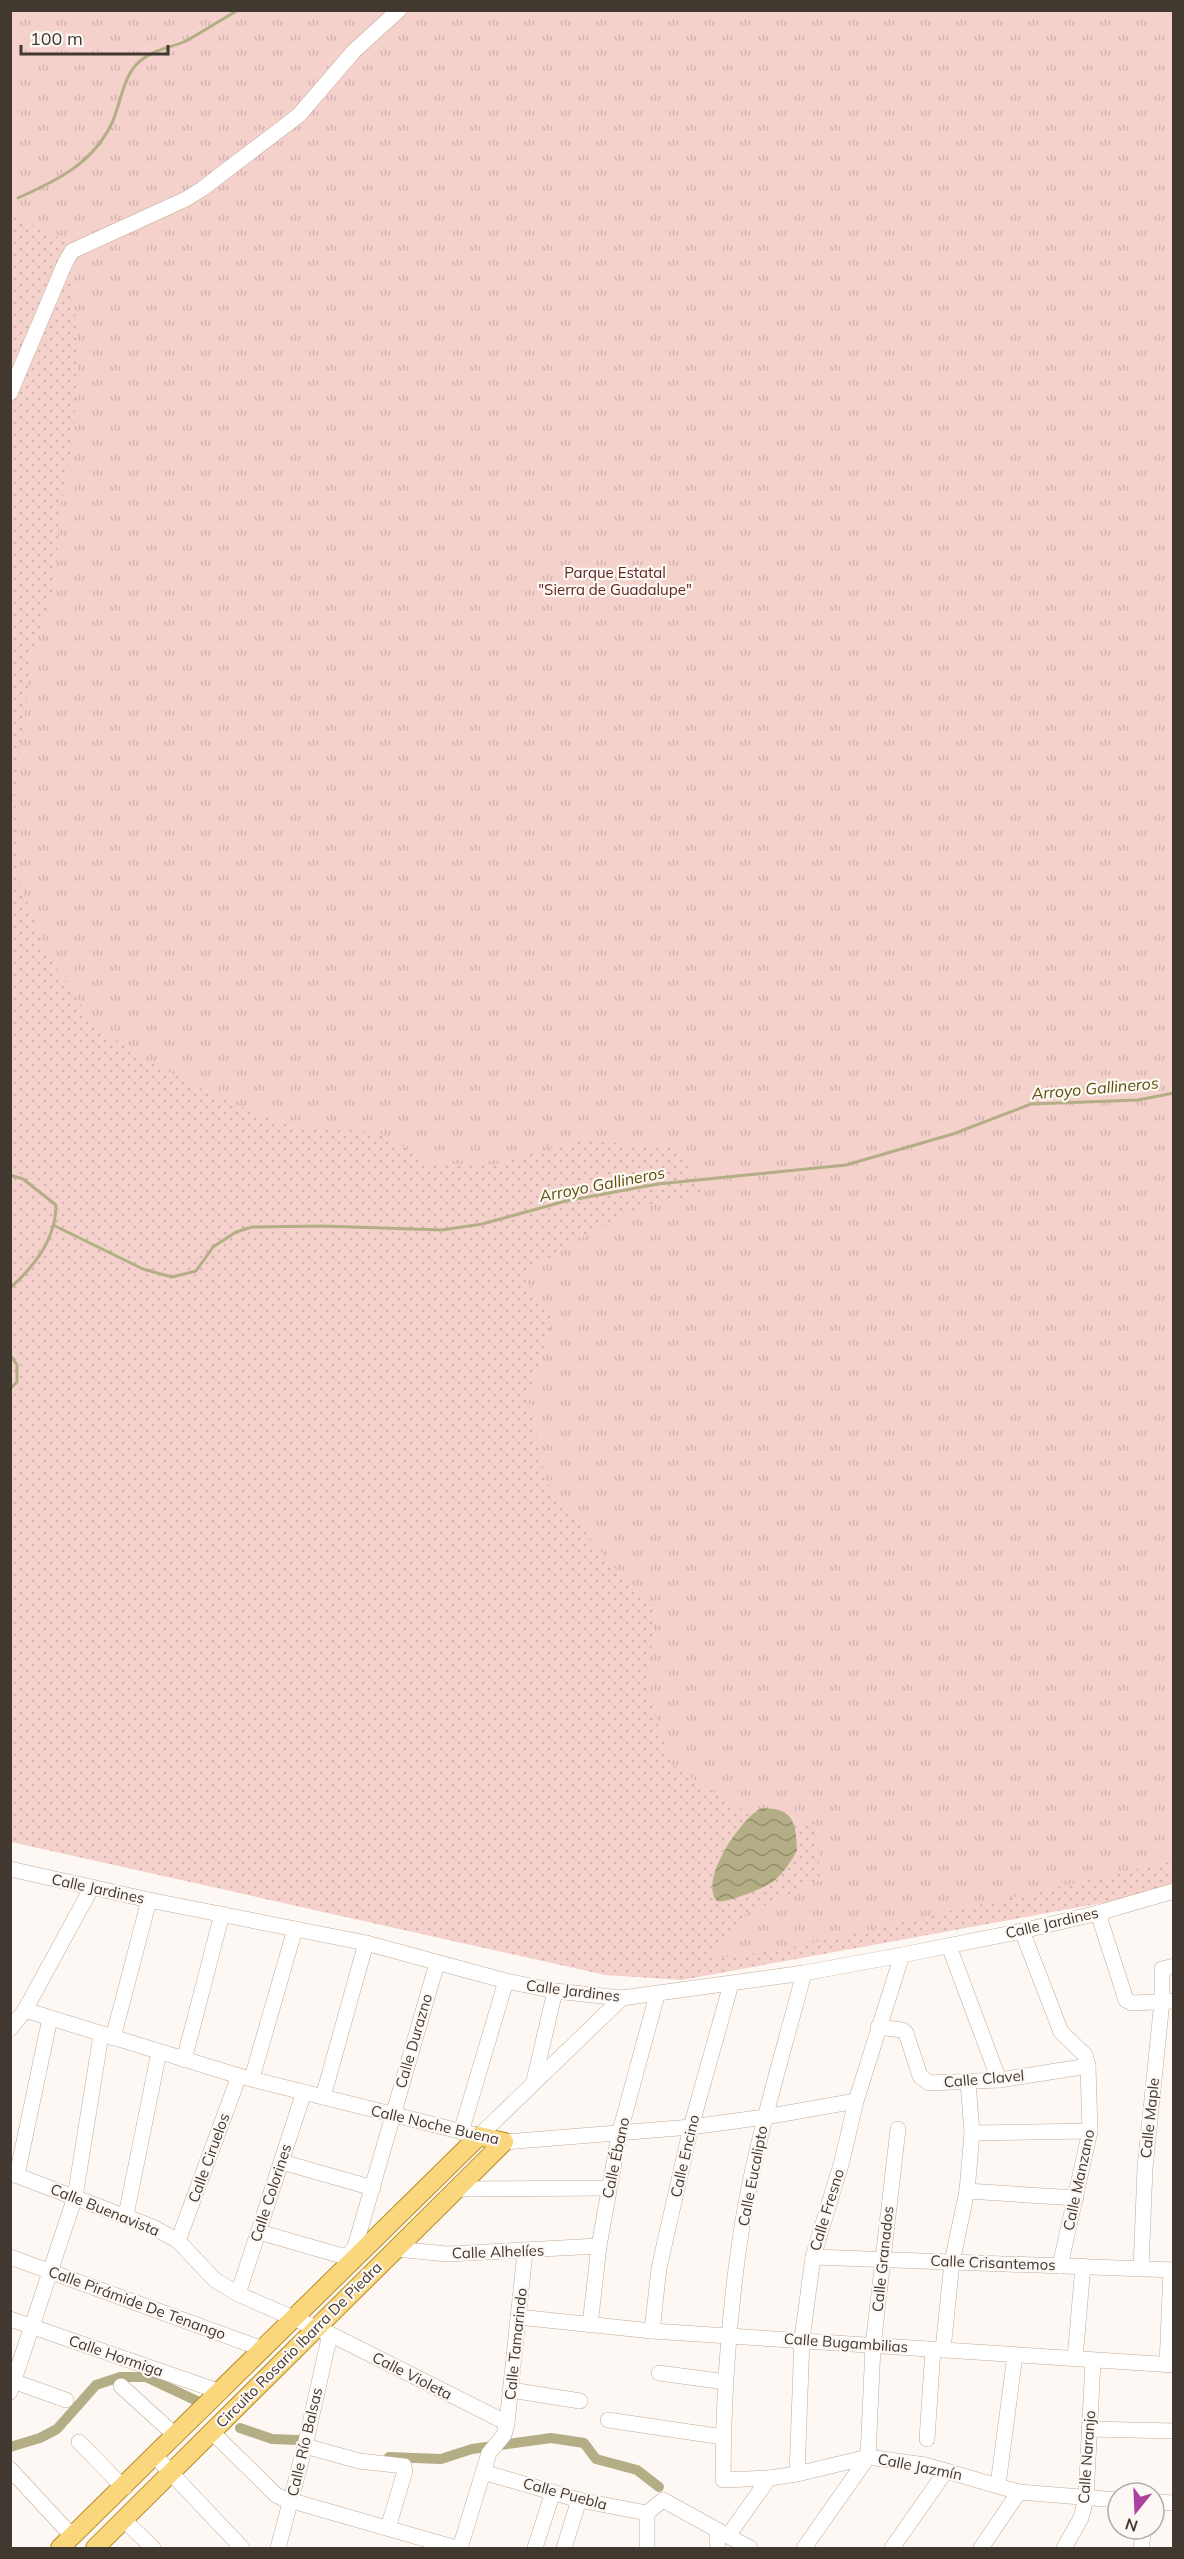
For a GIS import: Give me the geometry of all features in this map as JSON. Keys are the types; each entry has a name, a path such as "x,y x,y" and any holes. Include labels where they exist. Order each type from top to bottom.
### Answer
{"main road":[{"name":"Calle Noche Buena","path":"470,2134 504,2142"},
{"path":"66,2542 295,2319 470,2134"},
{"name":"Circuito Rosario Ibarra De Piedra","path":"95,2548 212,2432 323,2331 396,2249 504,2142"}],"street":[{"path":"10,393 72,251 186,199 202,189 299,115 354,51 399,10"},
{"name":"Calle Jardines","path":"13,1875 92,1887 366,1943 506,1981 555,1991 622,1998 804,1973 949,1946 1098,1913 1173,1891"},
{"path":"10,2029 92,1887"},
{"path":"66,2400 12,2385 75,2197 107,2036 149,1900"},
{"path":"1098,1913 1126,2000 1132,2002 1168,2001"},
{"path":"184,2060 222,1914"},
{"name":"Calle Ciruelos","path":"178,2241 246,2077 295,1929"},
{"path":"1022,1931 1061,2032 1085,2055 1088,2066"},
{"path":"323,2097 366,1943"},
{"path":"949,1946 999,2080"},
{"name":"Calle Fresno","path":"797,2474 802,2339 813,2257 842,2161 856,2101 902,1955"},
{"name":"Calle Durazno","path":"259,2232 339,2255 348,2255 356,2247 437,1963"},
{"name":"Calle Maple","path":"1142,2269 1145,2168 1168,2001 1168,1967"},
{"name":"Calle Eucalipto","path":"723,2480 728,2336 742,2225 765,2117 804,1973"},
{"path":"470,2134 506,1981"},
{"name":"Calle Encino","path":"652,2331 659,2268 691,2127 731,1984"},
{"path":"534,2081 555,1991"},
{"name":"Calle Ébano","path":"590,2325 599,2246 619,2134 657,1995"},
{"path":"470,2134 534,2081 622,1998"},
{"name":"Calle Noche Buena","path":"19,2012 50,2018 246,2077 470,2134"},
{"path":"14,2174 50,2018"},
{"name":"Calle Clavel","path":"878,2027 902,2030 906,2033 923,2080 929,2083 999,2080 1088,2066"},
{"path":"126,2215 159,2052"},
{"name":"Calle Manzano","path":"1060,2266 1090,2131 1088,2066"},
{"path":"927,2439 952,2262 967,2191 972,2133 968,2082"},
{"name":"Calle Colorines","path":"238,2294 304,2092"},
{"name":"Calle Noche Buena","path":"504,2142 691,2127 856,2101"},
{"name":"Calle Granados","path":"868,2457 873,2346 898,2129"},
{"path":"972,2133 1090,2131"},
{"path":"282,2162 373,2188"},
{"name":"Calle Buenavista","path":"14,2174 126,2215 178,2241 215,2280 238,2294 323,2331"},
{"path":"456,2189 609,2188"},
{"path":"967,2191 1076,2198"},
{"name":"Calle Alhelíes","path":"396,2249 447,2254 525,2252 599,2246"},
{"name":"Calle Tamarindo","path":"505,2429 525,2252"},
{"name":"Calle Pirámide De Tenango","path":"10,2257 263,2349"},
{"name":"Calle Crisantemos","path":"813,2257 1172,2270"},
{"path":"1075,2359 1083,2266"},
{"path":"1170,2365 1172,2270"},
{"name":"Calle Bugambilias","path":"518,2317 652,2331 802,2339 873,2346 1170,2365"},
{"name":"Calle Hormiga","path":"10,2319 221,2391"},
{"name":"Calle Violeta","path":"323,2331 505,2429"},
{"name":"Calle Río Balsas","path":"278,2548 305,2446 323,2331"},
{"path":"998,2485 1015,2355"},
{"name":"Calle Naranjo","path":"1064,2548 1081,2518 1086,2498 1093,2361"},
{"path":"659,2373 726,2382"},
{"path":"121,2385 176,2436"},
{"path":"511,2390 580,2401"},
{"path":"608,2420 723,2437"},
{"path":"460,2548 489,2453 505,2429"},
{"path":"1089,2429 1173,2431"},
{"path":"212,2432 276,2495 456,2548"},
{"path":"79,2442 124,2488"},
{"path":"305,2446 359,2461 404,2466 405,2471 388,2528"},
{"path":"155,2456 242,2548"},
{"path":"804,2548 868,2457"},
{"name":"Calle Jazmín","path":"723,2480 797,2474 868,2457 925,2465 1019,2492 1106,2499"},
{"path":"10,2469 66,2542"},
{"path":"892,2548 946,2471"},
{"name":"Calle Puebla","path":"483,2472 579,2500 647,2513"},
{"path":"718,2548 723,2533 769,2478"},
{"path":"535,2548 553,2492"},
{"path":"981,2548 1019,2492"},
{"path":"564,2548 579,2500"},
{"path":"647,2548 647,2513 663,2500 750,2548"},
{"path":"124,2520 153,2548"}],"green space":[{"name":"Parque Estatal \"Sierra de Guadalupe\"","path":"11,10 1173,11 1173,1890 682,1980 605,1975 11,1842"},
{"name":"Parque Estatal \"Sierra de Guadalupe\"","path":"10,11 1173,11 1173,1861 789,1948 711,1959 746,1914 820,1880 816,1825 738,1808 672,1765 647,1691 656,1605 611,1565 546,1481 528,1397 554,1317 521,1275 594,1230 641,1207 703,1193 676,1146 576,1141 497,1164 432,1164 378,1132 295,1128 215,1096 147,1060 96,1027 46,953 18,878 15,796 32,655 55,588 59,514 74,436 78,347 69,243 11,215"}],"water":[{"path":"761,1808 787,1814 796,1832 797,1851 784,1871 770,1884 737,1898 717,1901 713,1891 713,1879 717,1865 743,1824"}],"waterway":[{"path":"18,198 60,177 84,160 94,149 112,123 126,81 140,61 157,51 186,41 238,10"},
{"name":"Arroyo Gallineros","path":"55,1226 143,1269 172,1277 196,1271 213,1247 236,1232 252,1227 322,1226 442,1230 482,1224 566,1201 658,1184 846,1165 953,1134 1031,1104 1138,1100 1174,1093"},
{"name":"Arroyo Gallineros","path":"10,1175 23,1179 56,1205 52,1229 42,1251 28,1271 10,1288"},
{"path":"10,1355 17,1365 17,1382 10,1389"},
{"path":"10,2447 40,2438 57,2429 96,2385 120,2377 146,2377 197,2401"},
{"path":"240,2428 272,2439 298,2440"},
{"path":"389,2457 441,2459 472,2449 551,2438 584,2443 596,2459 637,2470 659,2487"}]}
